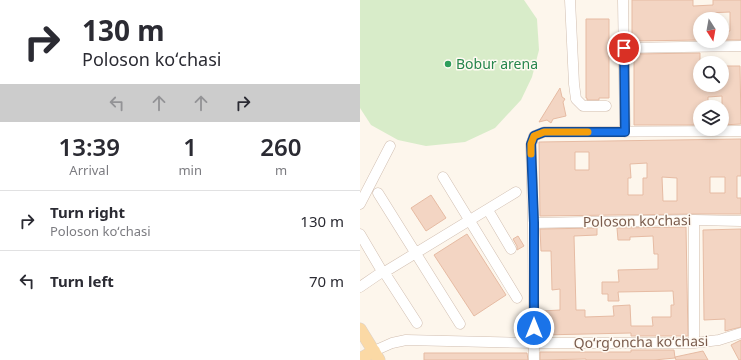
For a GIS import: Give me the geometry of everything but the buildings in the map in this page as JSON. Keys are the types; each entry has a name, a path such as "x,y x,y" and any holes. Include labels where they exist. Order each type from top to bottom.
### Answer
{"main road":[{"path":"360,329 377,355 360,359"}],"street":[{"path":"570,0 576,99 583,106 606,106"},
{"path":"623,0 625,132"},
{"path":"624,48 741,46"},
{"path":"534,360 534,223 531,144 534,136 544,132 741,131"},
{"path":"360,204 390,146"},
{"path":"443,177 517,298"},
{"path":"360,287 379,274 516,192"},
{"path":"378,193 460,324"},
{"path":"488,210 511,249"},
{"path":"694,220 694,343"},
{"name":"Poloson koʻchasi","path":"534,223 694,220 741,221"},
{"path":"360,234 383,273 386,275 417,324"},
{"name":"Qoʻrgʻoncha koʻchasi","path":"377,355 392,343 406,340 534,343 694,343 720,340 741,332"}],"green space":[{"name":"Bobur arena","path":"360,0 524,0 537,19 539,50 532,77 521,100 495,128 465,142 426,146 398,140 371,125 360,108"}],"slow traffic":[{"path":"531,154 531,144 534,136 544,132 588,132"}],"place":[{"name":"Bobur arena","path":"448,64"}],"route":[{"path":"534,328 534,223 531,144 534,136 544,132 625,132 624,48"}]}
